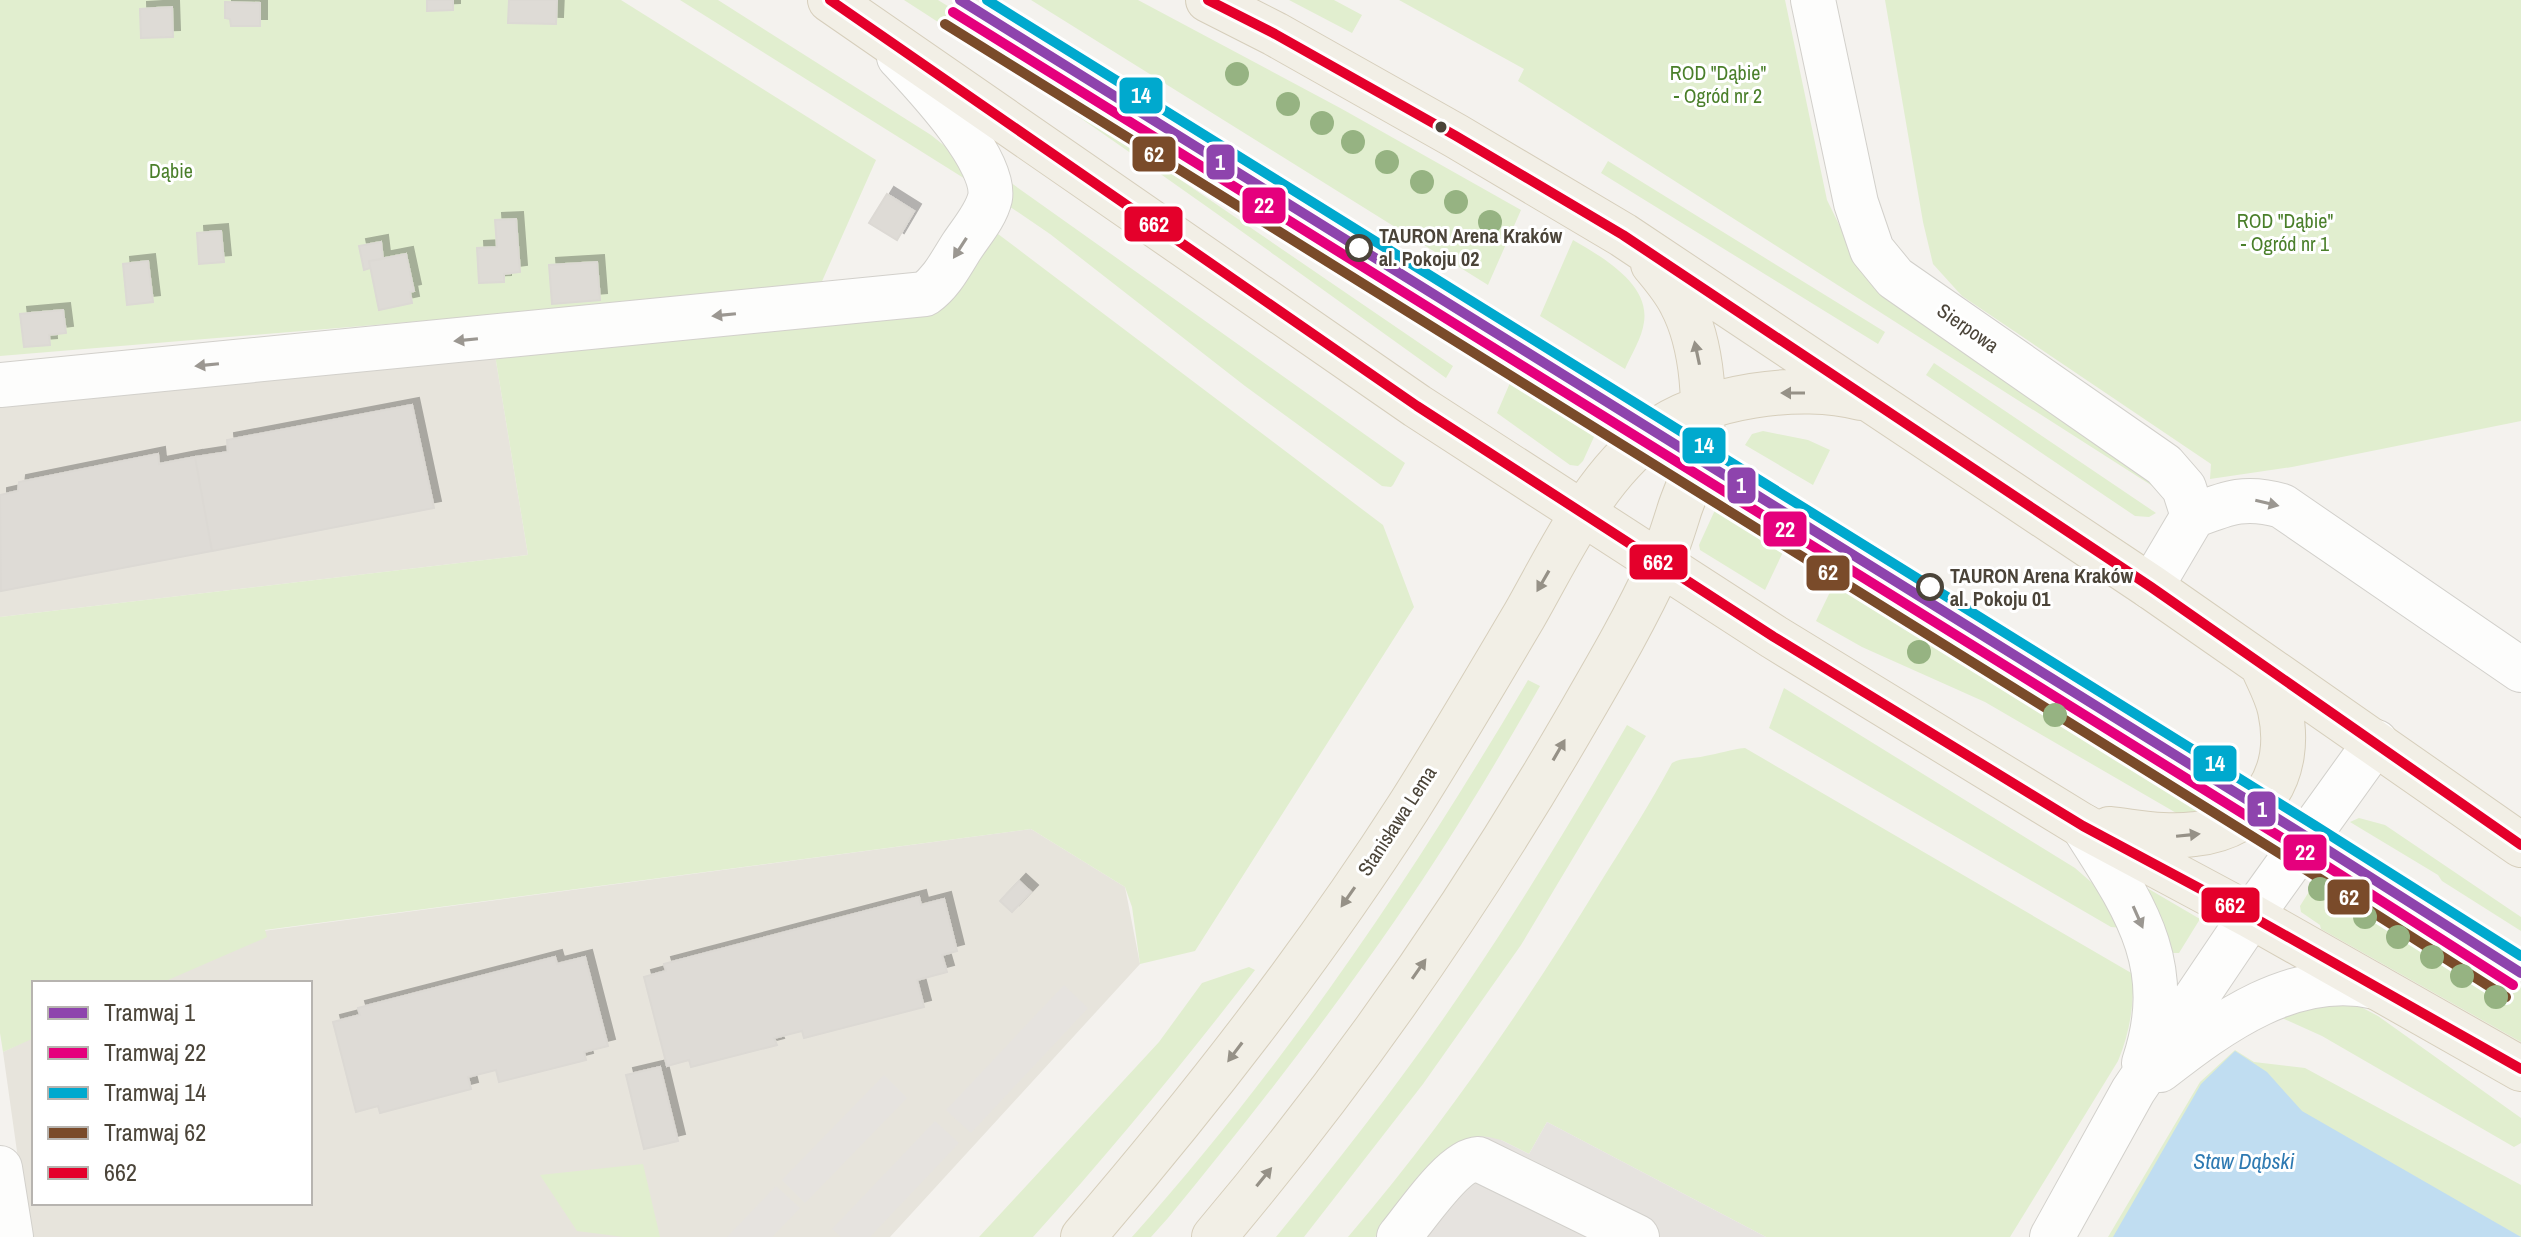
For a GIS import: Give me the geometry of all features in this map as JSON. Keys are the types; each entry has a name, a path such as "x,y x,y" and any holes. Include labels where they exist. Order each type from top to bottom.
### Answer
{"main road":[{"path":"830,0 1417,406 1661,564 2083,826 2251,916 2521,1069"},
{"path":"1208,0 1275,34 1456,136 1623,235 2151,587 2521,845"},
{"path":"1214,1237 1323,1103 1446,931 1499,850 1605,672 1661,564 1698,459 1702,407 1699,359 1683,306 1671,285 1623,235"},
{"name":"Stanisława Lema","path":"1083,1237 1238,1050 1366,871 1409,805 1582,513 1617,467 1655,432 1702,407 1731,399 1769,393 1824,393 1870,400"},
{"path":"2083,826 2173,836 2198,834 2235,824 2258,806 2278,771 2283,732 2280,708 2262,665"}],"street":[{"name":"Sierpowa","path":"1813,0 1856,203 1872,250 1883,266 1895,278 2164,465 2184,488 2193,516"},
{"path":"0,385 925,294 940,280 985,210 990,197 989,179 970,143 949,115 867,25"},
{"path":"2151,587 2193,516 2234,500 2260,499 2282,506 2516,666"},
{"path":"2052,1237 2133,1091 2251,916 2376,742"},
{"path":"2083,826 2130,899 2147,940 2154,969 2155,1005 2151,1038 2133,1091"},
{"path":"2133,1091 2215,1030 2275,997 2320,985 2376,987"},
{"path":"1399,1237 1455,1171 1466,1162 1478,1159 1637,1237"},
{"path":"0,1168 11,1237"}],"shaded area":[{"path":"495,355 528,555 0,617 0,401"},
{"path":"1031,829 1125,887 1140,964 890,1237 29,1237 3,1052 32,1038 32,1205 312,1205 312,981 155,981 263,931"},
{"path":"1064,985 1088,1008 971,1133 946,1110"},
{"path":"884,1075 907,1098 805,1203 782,1180"},
{"path":"935,1121 959,1143 870,1237 841,1237 832,1229"},
{"path":"1547,1122 1766,1237 1375,1237 1448,1151 1462,1141 1479,1136 1489,1137 1529,1154"},
{"path":"776,1186 800,1208 772,1237 727,1237"}],"green space":[{"name":"Dąbie","path":"0,0 621,0 876,160 819,288 0,356"},
{"path":"680,0 718,0 931,135 946,147 970,182"},
{"path":"904,0 938,0 1119,112 1109,131 1453,366 1446,378 1110,138"},
{"path":"1031,0 1138,0 1342,109 1521,210 1488,285"},
{"path":"1289,0 1334,0 1362,15 1352,33"},
{"name":"ROD \"Dąbie\" - Ogród nr 2","path":"1399,0 1785,0 1827,200 1851,249 2158,480 2165,494 1518,81 1524,69"},
{"name":"ROD \"Dąbie\" - Ogród nr 1","path":"1885,0 2521,0 2521,421 2292,467 2210,479 2211,464 1962,296 1933,264"},
{"path":"1608,161 1885,332 1878,344 1601,173"},
{"path":"1007,180 1405,463 1393,485 1382,486 1245,386 1050,234 1003,202"},
{"path":"998,234 1383,525 1414,607 1195,951 1140,964 1132,907 1125,887 1031,829 265,930 267,937 166,981 32,981 32,1039 3,1052 0,1033 0,617 528,555 495,355 939,308"},
{"path":"1573,240 1621,272 1639,295 1644,308 1643,328 1625,369 1540,316"},
{"path":"1519,362 1604,415 1578,466 1570,465 1497,413"},
{"path":"1934,363 2156,513 2149,517 2135,516 1926,375"},
{"path":"1763,431 1808,440 1830,450 1813,485 1745,445 1752,434"},
{"path":"1725,488 1793,531 1765,590 1700,550 1699,545"},
{"path":"1844,563 2233,806 2226,810 2178,814 1985,702 1862,647 1816,621"},
{"path":"1528,680 1540,686 1453,833 1369,957 1285,1071 1168,1218 1151,1237 1132,1237 1242,1106 1344,968 1439,826"},
{"path":"1784,688 2075,868 2099,889 2123,928 2111,927 1769,728"},
{"path":"1627,725 1646,736 1521,945 1423,1084 1304,1237 1276,1237 1445,1017 1529,888"},
{"path":"1745,748 2133,974 2130,1018 2118,1061 2010,1237 1766,1237 1547,1122 1529,1154 1501,1140 1448,1151 1375,1237 1348,1237 1416,1153 1512,1020 1672,763"},
{"path":"2359,818 2385,825 2521,917 2521,931 2442,881 2438,875 2350,822"},
{"path":"2327,863 2521,983 2521,1042 2321,929 2320,925 2301,912 2300,906"},
{"path":"2147,888 2200,919 2179,953 2173,953 2169,948"},
{"path":"1249,967 1255,970 1201,1038 1119,1139 1033,1237 979,1237 1159,1042 1202,983"},
{"path":"2307,1000 2359,1006 2378,1016 2521,1118 2521,1143 2514,1147 2322,1036 2271,1013"},
{"name":"Staw Dąbski","path":"2235,1050 2254,1062 2305,1068 2521,1185 2521,1237 2108,1237 2200,1082"},
{"path":"643,1164 660,1237 624,1237 577,1231 540,1175"}],"water":[{"name":"Staw Dąbski","path":"2235,1051 2267,1072 2302,1111 2521,1237 2113,1237 2201,1084"}],"building":[{"path":"427,0 453,0 453,10 427,11"},
{"path":"509,0 557,0 556,24 508,23"},
{"path":"225,2 260,3 260,26 231,26 230,19 225,18"},
{"path":"172,7 173,37 141,38 140,9"},
{"path":"887,194 914,211 897,240 869,223"},
{"path":"516,219 520,272 504,274 504,282 479,283 477,248 497,247 495,220"},
{"path":"221,231 224,262 199,264 197,233"},
{"path":"381,242 383,259 369,261 370,268 364,270 359,246"},
{"path":"406,254 414,291 410,292 412,303 379,310 369,261"},
{"path":"148,261 153,302 127,305 123,264"},
{"path":"597,262 600,300 552,304 549,265"},
{"path":"63,310 66,333 49,335 50,345 24,347 20,314"},
{"path":"412,405 434,508 212,551 195,457 228,452 227,440"},
{"path":"158,454 159,464 195,457 212,551 1,591 0,495 18,491 19,482"},
{"path":"1019,881 1031,892 1012,912 1000,901"},
{"path":"919,897 921,905 944,899 957,951 942,955 947,972 917,980 924,1007 804,1038 802,1031 774,1038 777,1045 691,1067 689,1060 667,1066 644,977 666,971 664,964"},
{"path":"555,957 557,964 585,957 608,1046 584,1052 586,1060 499,1082 496,1070 468,1077 471,1089 380,1113 378,1106 356,1112 333,1022 360,1015 358,1008"},
{"path":"660,1067 678,1141 644,1149 626,1075"}],"tram line":[{"name":"1","path":"960,0 2521,973"},
{"name":"14","path":"987,0 2521,956"},
{"name":"22","path":"953,12 2300,849 2513,985"},
{"name":"62","path":"945,24 2506,997"}],"transit line":[{"name":"662","path":"830,0 1417,406 1774,637 2083,826 2251,916 2521,1069"},
{"name":"662","path":"1208,0 1275,34 1456,136 1623,235 2151,587 2521,845"}],"place":[{"name":"TAURON Arena Kraków al. Pokoju 02","path":"1359,248"},
{"name":"TAURON Arena Kraków al. Pokoju 01","path":"1930,587"}]}
